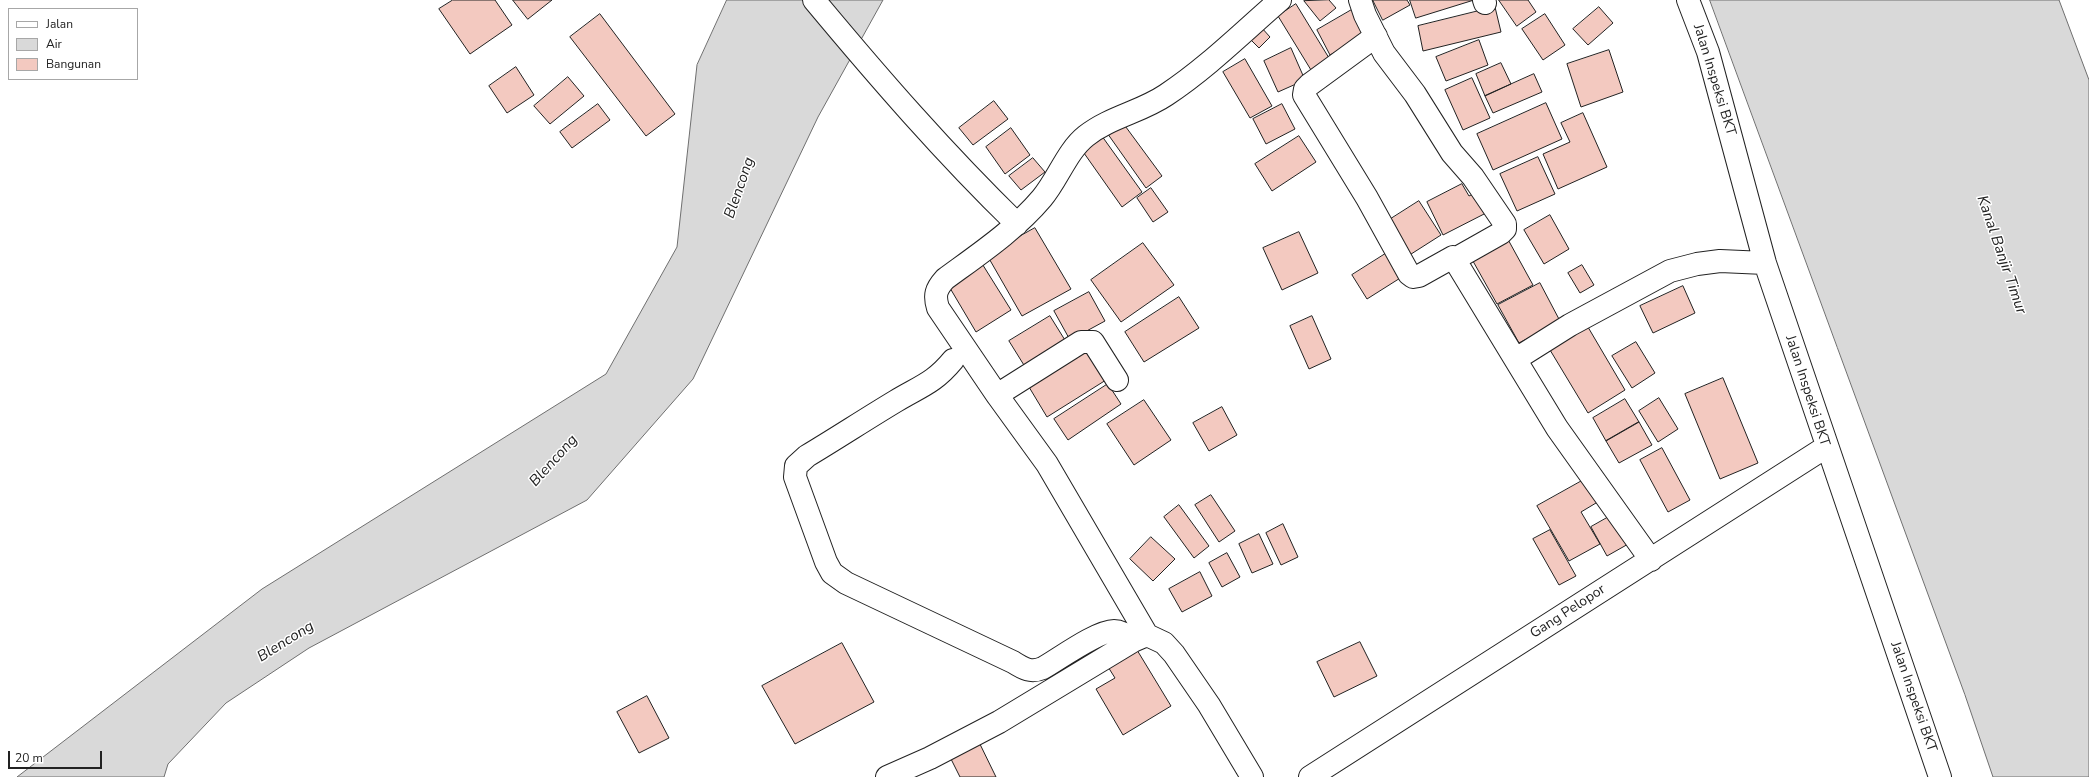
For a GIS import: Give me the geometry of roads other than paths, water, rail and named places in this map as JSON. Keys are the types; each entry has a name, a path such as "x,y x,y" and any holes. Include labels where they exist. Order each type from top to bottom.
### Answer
{"street":[{"path":"814,0 891,92 964,173 1017,224"},
{"path":"1140,638 1047,464 997,395 938,308 935,298 937,288 945,279 1017,224 1043,196 1078,143 1087,135 1116,118 1166,96 1206,64 1280,0"},
{"path":"1360,0 1384,53 1415,94 1452,153 1473,176 1505,224 1505,229 1501,233 1455,259 1453,257 1419,276 1413,277 1409,274 1367,198 1304,95 1305,89 1309,84 1376,36"},
{"name":"Jalan Inspeksi BKT","path":"1688,0 1708,52 1765,263 1826,447 1940,777"},
{"path":"1455,259 1557,428 1651,560"},
{"path":"1516,359 1570,325 1670,271 1697,264 1720,261 1765,263"},
{"path":"997,395 1082,342 1088,341 1094,342 1117,380"},
{"path":"953,360 941,375 926,386 898,400 807,456 796,466 795,477 826,562 832,573 846,584 1013,662 1024,669 1035,671 1043,668 1100,634 1114,631 1164,643 1174,654 1209,705 1252,777"},
{"name":"Gang Pelopor","path":"1310,777 1826,447"},
{"path":"887,777 930,758 999,722 1140,638"}],"water":[{"name":"Blencong","path":"727,0 883,0 818,117 693,379 587,500 309,648 226,703 168,764 164,777 17,777 262,589 606,374 677,247 697,65"},
{"name":"Kanal Banjir Timur","path":"1710,0 2059,0 2089,80 2089,777 1993,777 1965,695"}]}
